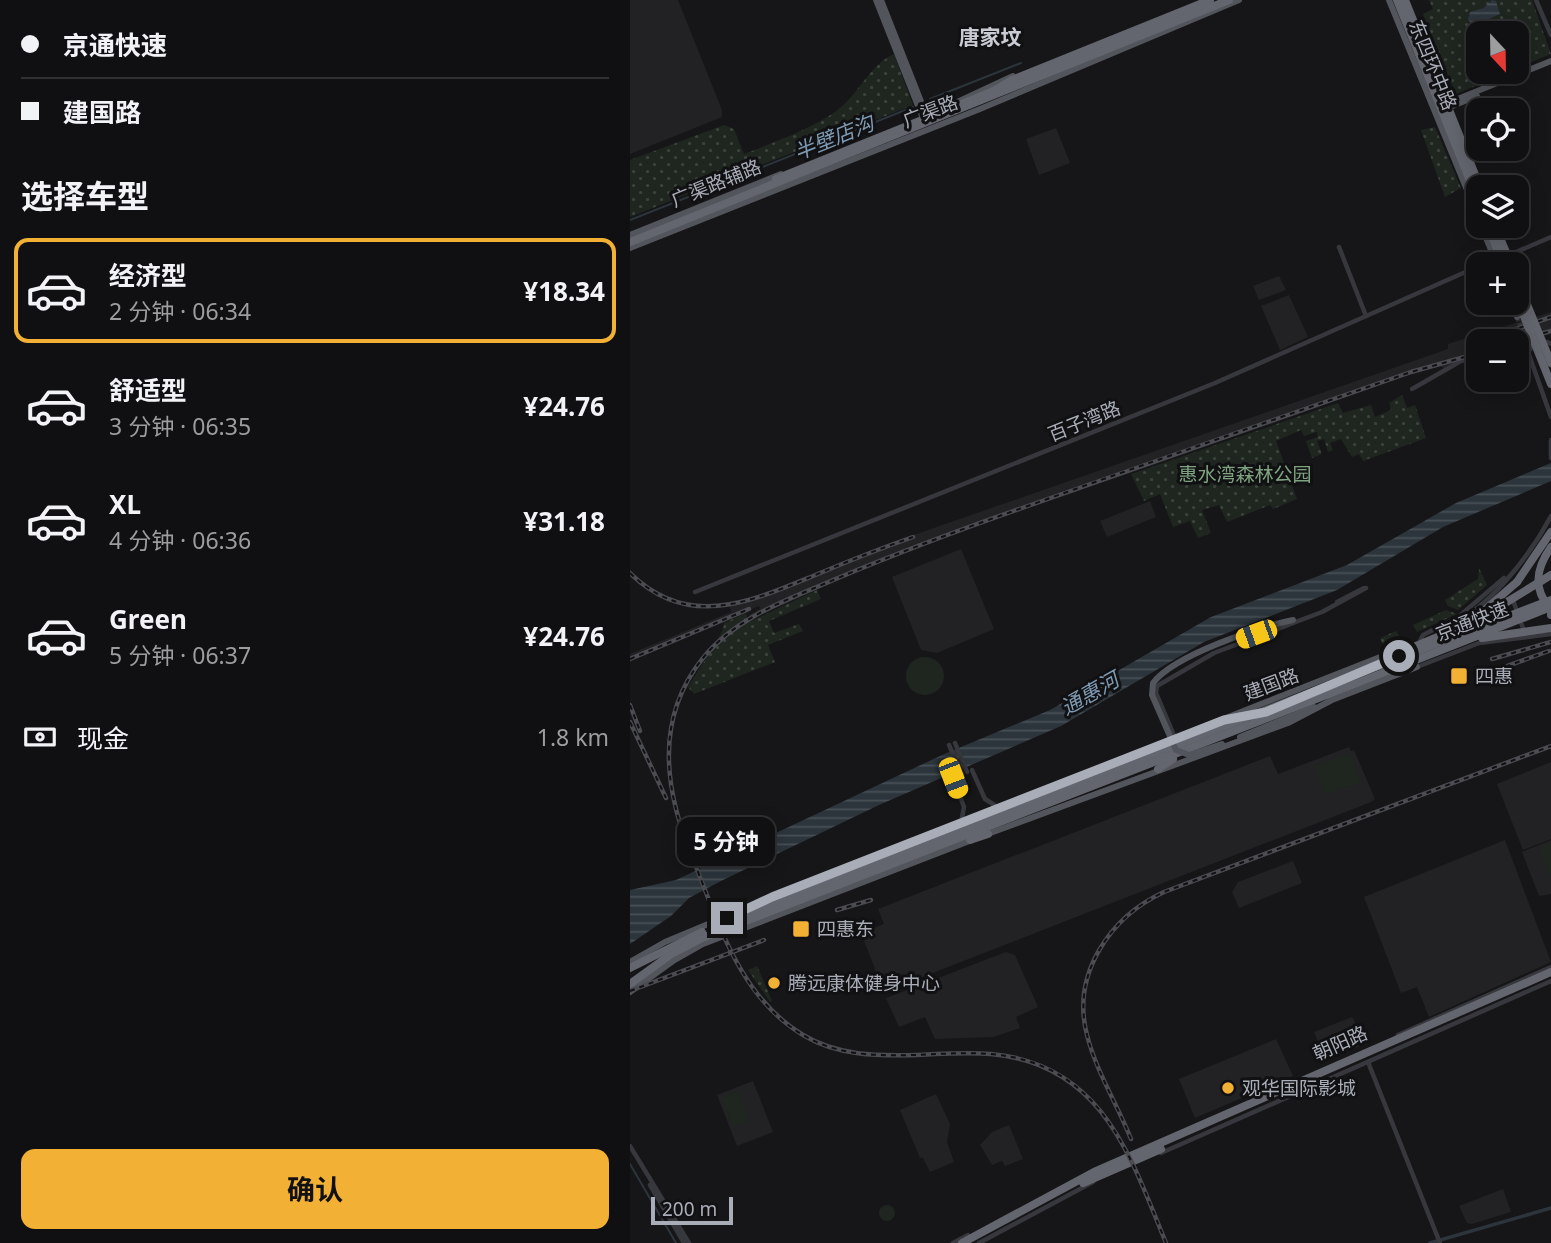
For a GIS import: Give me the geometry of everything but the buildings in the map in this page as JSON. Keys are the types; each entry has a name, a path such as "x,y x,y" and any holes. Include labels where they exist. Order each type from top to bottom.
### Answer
{"highway":[{"path":"996,93 1012,80 1207,0"},
{"name":"广渠路","path":"996,93 1220,0"},
{"name":"广渠路","path":"630,238 1229,0"},
{"name":"东四环中路","path":"1396,0 1467,175"},
{"name":"东四环中路","path":"1406,0 1475,175"},
{"path":"996,93 1203,15"},
{"path":"1529,309 1551,363"},
{"path":"1523,315 1551,382"},
{"path":"1455,628 1517,582 1535,561 1547,537"},
{"path":"1517,582 1547,537"},
{"path":"1547,537 1538,582 1543,599 1551,608"},
{"path":"1387,667 1413,648 1500,608 1551,575"},
{"path":"1551,600 1551,615"},
{"name":"京通快速","path":"630,968 683,940 1387,667 1551,600"},
{"name":"京通快速","path":"630,984 670,955 702,938 1295,709 1387,667 1466,643 1551,608"},
{"path":"1466,643 1551,628"},
{"path":"1281,720 1295,709"},
{"path":"1224,720 1266,712"},
{"path":"1158,769 1184,751"},
{"path":"913,857 988,834"},
{"path":"884,861 912,842"},
{"name":"朝阳路","path":"962,1243 1096,1176 1551,971"},
{"name":"朝阳路","path":"969,1243 1048,1200"}],"main road":[{"path":"876,0 924,115"},
{"path":"881,0 924,115"},
{"name":"广渠路辅路","path":"630,238 1207,0"},
{"name":"广渠路","path":"630,248 980,109 1240,0"},
{"name":"东四环中路","path":"1390,0 1466,187"},
{"path":"1449,105 1551,63"},
{"path":"1545,346 1551,363"},
{"path":"1545,346 1551,382"},
{"path":"1293,620 1220,643 1164,673 1153,683 1152,695 1176,750 1189,755 1332,701"},
{"name":"建国路","path":"630,962 772,897 1411,645"},
{"name":"建国路","path":"630,992 673,961 703,944 1158,769 1183,763 1288,723 1332,701 1419,666"},
{"path":"630,968 652,950"}],"street":[{"name":"东四环中路","path":"1406,0 1475,175"},
{"path":"1536,0 1551,35"},
{"path":"1522,252 1551,237"},
{"path":"1339,247 1366,316"},
{"name":"百子湾路","path":"695,592 1215,383 1466,273"},
{"path":"1529,351 1547,342 1545,346"},
{"path":"1529,351 1551,404"},
{"path":"1529,351 1551,417"},
{"path":"1412,389 1466,360"},
{"path":"1551,440 1551,457"},
{"path":"1547,537 1551,516"},
{"path":"1420,641 1423,635 1469,610 1493,585 1516,569 1547,537 1551,524"},
{"path":"1516,569 1508,585 1521,626 1525,632 1551,634"},
{"name":"建国路","path":"1411,645 1455,628 1508,576"},
{"path":"1157,686 1214,653 1322,612 1366,588 1211,652 1157,686 1156,693 1175,739"},
{"name":"建国路","path":"1419,666 1466,643 1543,635"},
{"path":"1411,645 1419,666"},
{"path":"1398,650 1405,671"},
{"path":"952,744 985,799 1000,808"},
{"path":"953,778 964,807 961,822"},
{"name":"朝阳路","path":"1214,1124 1368,1062 1551,981"},
{"path":"1368,1062 1439,1240"},
{"path":"630,1146 689,1243"},
{"path":"630,1151 684,1243"},
{"name":"朝阳路","path":"953,1243 1048,1200"},
{"name":"朝阳路","path":"979,1243 1048,1200"}],"shaded area":[{"path":"630,0 678,0 722,110 722,117 630,154"},
{"path":"1056,128 1070,163 1039,175 1026,139"},
{"path":"1279,276 1286,290 1259,300 1253,286"},
{"path":"1289,295 1308,337 1280,350 1261,306"},
{"path":"1551,312 1551,334 1529,340 1529,329 1496,329"},
{"path":"1466,338 1466,360 1444,369 1440,365 1399,377 962,531 875,564 751,619 749,615 760,609 759,606 630,661 630,654 731,612 729,603 764,595 885,545 1448,349 1448,344"},
{"path":"1150,501 1156,517 1107,537 1100,521"},
{"path":"961,549 994,629 937,653 921,650 892,577"},
{"path":"1349,747 1351,751 1354,750 1375,799 1371,802 884,992 861,933 884,924 878,909 1270,756 1278,774"},
{"path":"1551,762 1551,839 1523,850 1497,784"},
{"path":"1505,840 1551,962 1429,1017 1417,987 1401,993 1364,897"},
{"path":"1551,840 1551,894 1539,896 1522,852"},
{"path":"1293,861 1302,883 1239,908 1232,892 1238,882"},
{"path":"1006,952 1015,955 1038,1007 1016,1017 1020,1028 993,1037 935,1039 925,1017 899,1027 886,998"},
{"path":"1352,1017 1367,1043 1326,1061 1314,1032"},
{"path":"1276,1039 1293,1076 1195,1118 1179,1079"},
{"path":"753,1081 773,1132 737,1146 717,1095"},
{"path":"936,1094 950,1124 947,1142 954,1162 930,1172 923,1158 920,1158 900,1110"},
{"path":"1009,1125 1023,1159 1005,1166 1002,1161 992,1165 980,1145 992,1132"},
{"path":"1503,1189 1511,1212 1472,1224 1467,1223 1459,1206"}],"green space":[{"path":"1429,0 1532,0 1551,54 1530,63 1530,21 1466,21 1466,84 1480,84 1456,94 1423,14 1433,9"},
{"path":"894,54 913,105 630,217 630,160 724,125 734,129 744,154 779,140 835,112 877,65"},
{"path":"1435,127 1461,188 1445,197 1421,130"},
{"name":"惠水湾森林公园","path":"1402,395 1407,408 1415,405 1426,438 1363,461 1359,454 1352,457 1341,439 1330,443 1333,450 1328,452 1324,439 1317,441 1322,454 1312,458 1306,441 1318,437 1317,432 1304,436 1301,430 1276,441 1297,499 1273,509 1270,505 1227,522 1219,505 1202,510 1211,533 1198,538 1190,521 1173,527 1160,494 1144,501 1131,474 1338,403 1343,413 1371,405 1375,417 1391,410 1389,403"},
{"path":"1479,568 1487,585 1458,610 1448,606 1445,600 1478,579"},
{"path":"817,590 821,599 769,621 774,633 799,624 803,631 768,645 775,662 694,694 688,687 715,645 724,623 746,613 749,622"},
{"path":"1446,610 1457,614 1417,632 1413,625"},
{"path":"1396,631 1402,641 1385,649 1380,638"},
{"path":"925,657 938,663 944,676 938,689 925,695 912,689 906,676 912,663"},
{"path":"1350,753 1361,782 1326,795 1314,766"},
{"path":"1551,843 1551,877 1539,850 1543,844"},
{"path":"757,966 772,1001 770,1002 748,970"},
{"path":"738,1091 750,1121 733,1127 722,1098"},
{"path":"884,1205 890,1205 895,1213 893,1219 884,1221 879,1216 879,1210"}],"water":[{"path":"1492,0 1496,1 1500,14 1484,21 1469,21 1470,12 1484,8"},
{"name":"通惠河","path":"1551,463 1551,481 1443,527 1337,590 1204,642 1061,726 879,805 719,882 689,898 671,916 630,944 630,890 676,880 942,755 1050,710 1211,617 1347,565 1456,503"}],"waterway":[{"name":"半壁店沟","path":"930,99 1021,63"},
{"name":"半壁店沟","path":"755,170 913,107"},
{"name":"半壁店沟","path":"630,220 751,172"},
{"path":"630,1164 676,1243"},
{"path":"1430,1243 1551,1208"}],"tunnel":[{"path":"1517,317 1531,353"}],"railway":[{"path":"1516,329 1551,317"},
{"path":"1529,337 1551,331"},
{"path":"1166,1243 1139,1178 1107,1119 1086,1095 1060,1075 1029,1061 991,1054 887,1055 844,1051 803,1035 763,1001 723,935 676,810 669,757 676,706 687,682 717,643 748,620 783,601 1001,515 1411,372 1466,357"},
{"path":"630,573 652,591 674,601 697,606 720,606 766,595 913,537"},
{"path":"630,659 749,609"},
{"path":"1492,659 1551,642"},
{"path":"1496,670 1549,651"},
{"path":"630,705 640,731"},
{"path":"630,722 666,798"},
{"path":"1131,1139 1096,1062 1087,1035 1084,1012 1085,990 1090,970 1099,950 1127,916 1164,892 1551,746"},
{"path":"837,910 871,900"},
{"path":"630,991 764,940"}],"place":[{"name":"四惠","path":"1459,676"},
{"name":"四惠东","path":"801,929"},
{"name":"腾远康体健身中心","path":"774,983"},
{"name":"观华国际影城","path":"1228,1088"}],"district":[{"name":"唐家坟","path":"990,38"}],"route":[{"path":"727,918 772,897 961,822 1224,720 1266,712 1399,656"}]}
